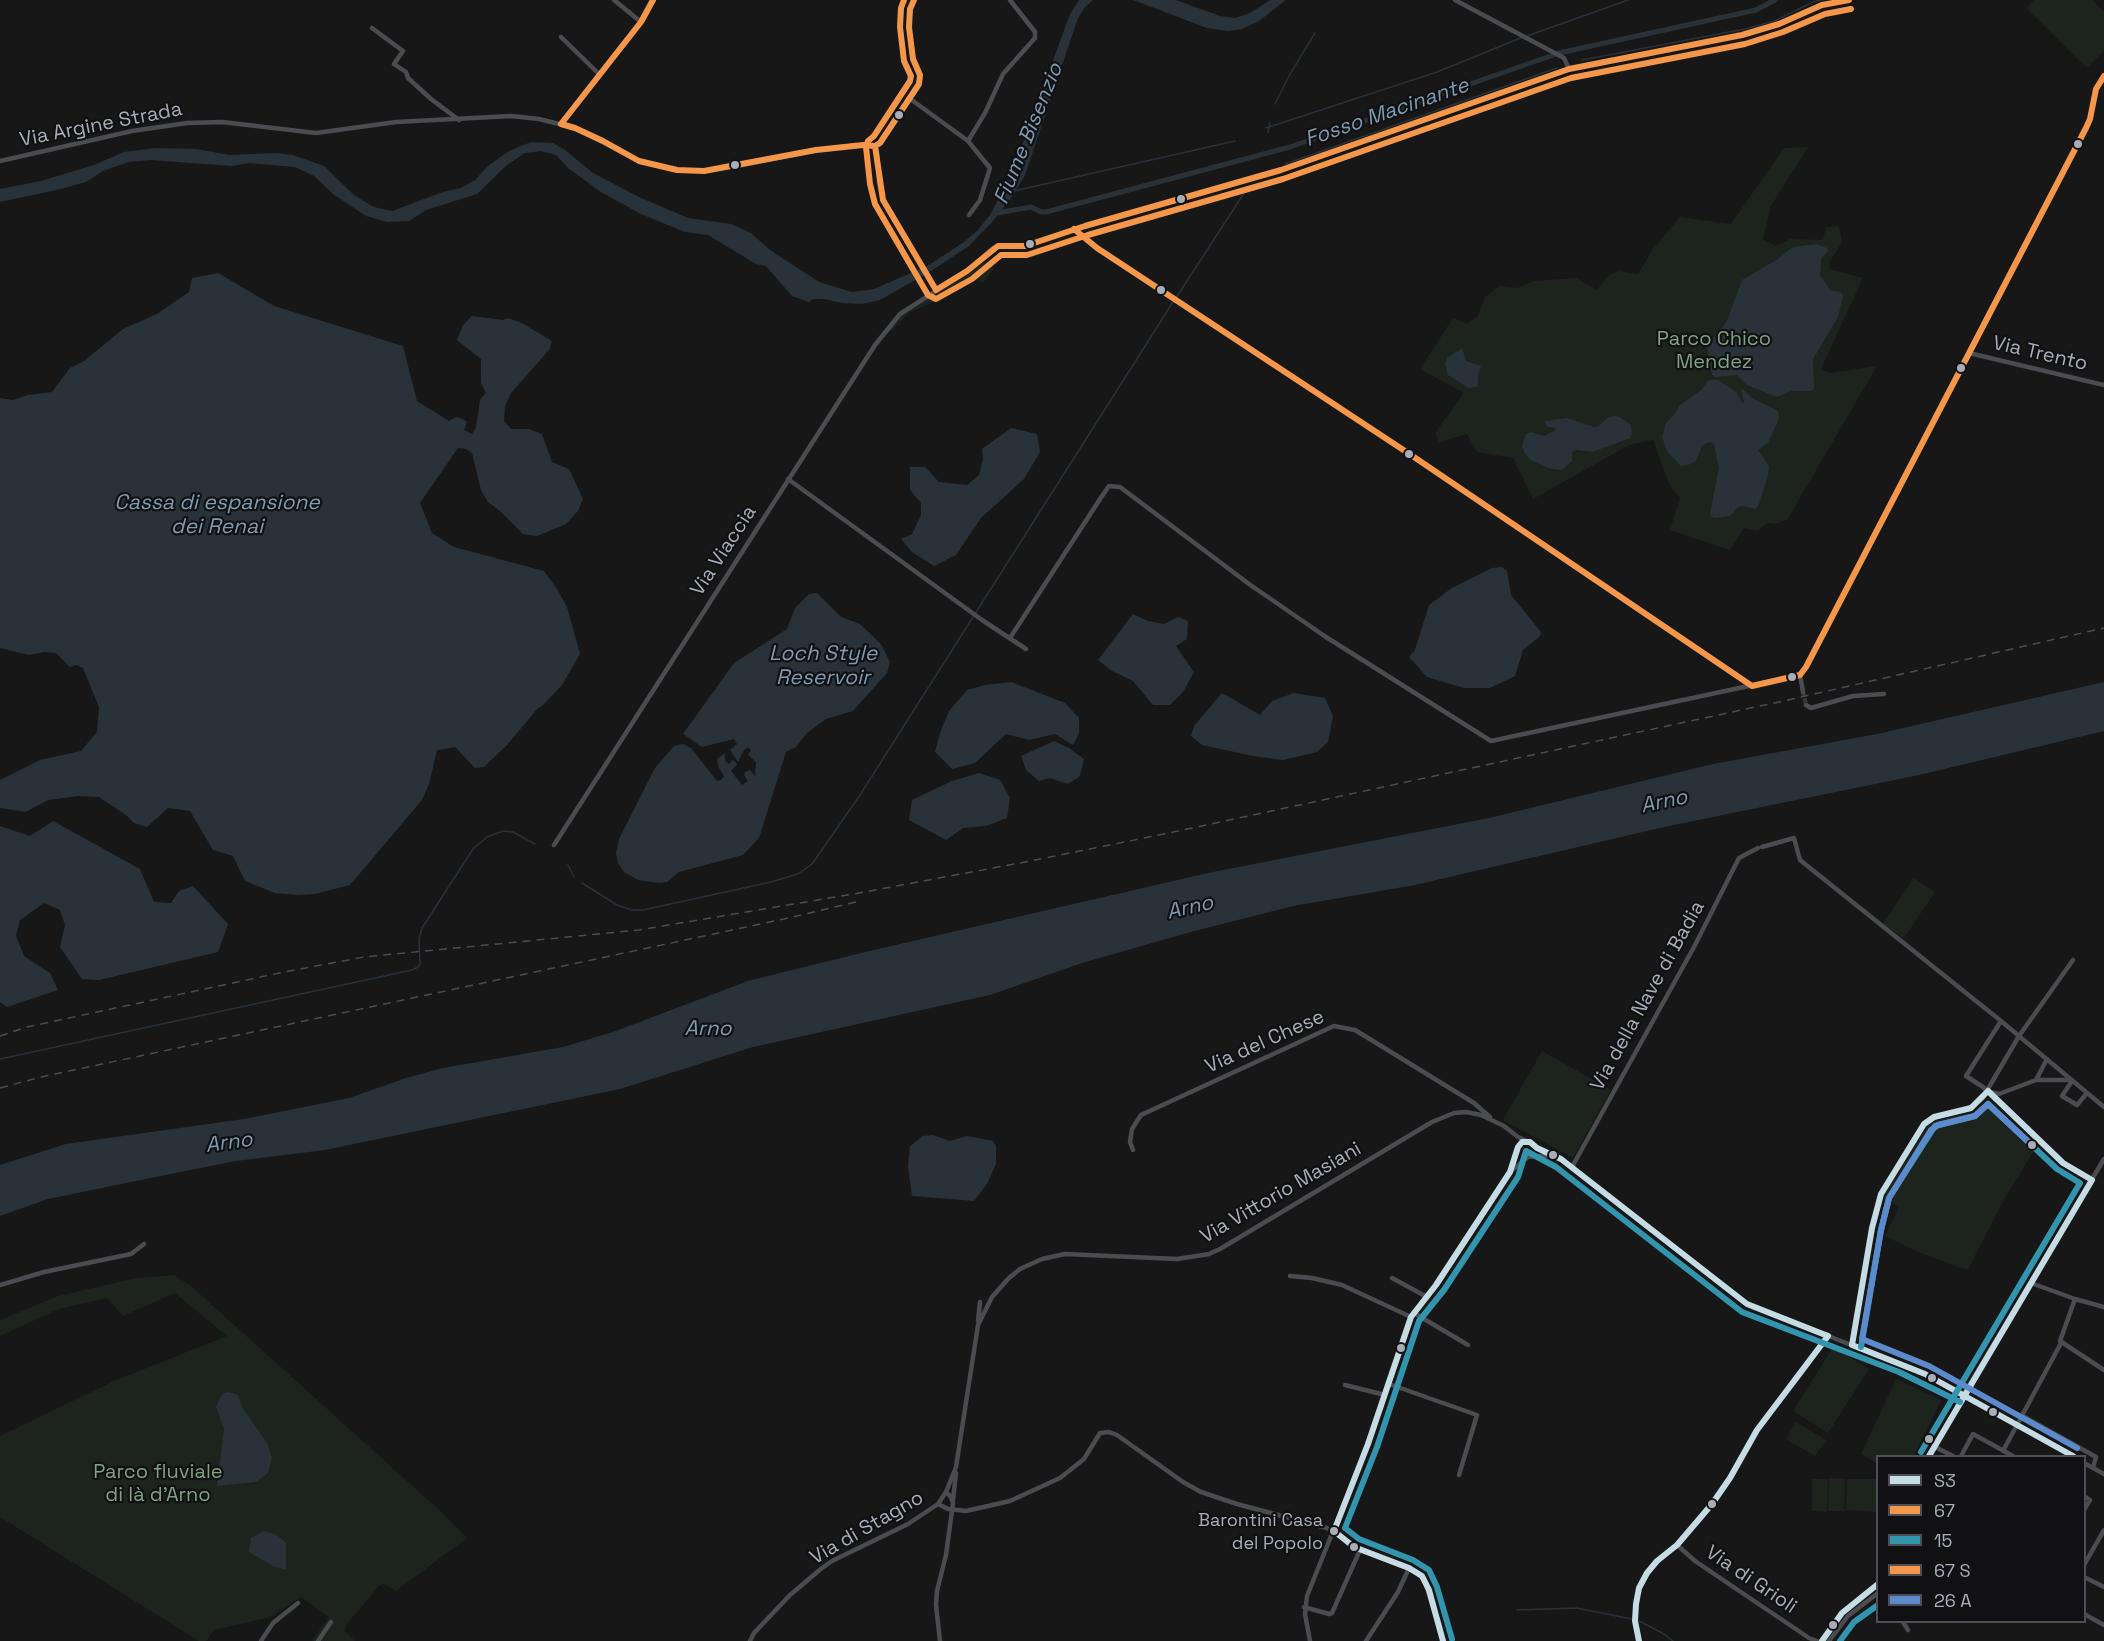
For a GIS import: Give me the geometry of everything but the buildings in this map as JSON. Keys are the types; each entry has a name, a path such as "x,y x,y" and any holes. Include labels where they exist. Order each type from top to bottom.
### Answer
{"street":[{"path":"614,0 641,22"},
{"path":"561,124 641,22 653,0"},
{"path":"914,0 909,27 920,80 880,143 875,146 883,200 935,288"},
{"path":"968,141 1003,74 1035,38 1035,32 1010,0"},
{"path":"1455,0 1559,56 1566,61 1569,69"},
{"path":"1462,0 1471,9"},
{"name":"Via Viaccia","path":"554,844 875,345 900,314 935,288 967,271 993,248 1025,246 1074,229 1281,170 1569,69 1742,35 1779,24 1822,5 1849,0"},
{"path":"372,28 403,51 394,64 406,72 408,78 431,99 459,120"},
{"path":"561,37 599,74"},
{"name":"Via Trento","path":"1800,675 2086,128 2096,89 2104,76"},
{"path":"909,98 968,141 990,168 980,200 969,215"},
{"name":"Via Argine Strada","path":"0,161 126,133 187,123 222,123 316,133 396,122 518,117 575,128 639,161 677,170 704,171 816,150 863,145 875,146"},
{"path":"1074,229 1097,248 1411,455 1752,686"},
{"name":"Via Trento","path":"1969,353 2104,385"},
{"path":"788,479 982,620 1026,649"},
{"path":"1010,638 1109,486 1120,487 1249,584 1336,643 1491,741 1800,675 1803,692"},
{"path":"1806,705 1811,708 1853,696 1884,694"},
{"name":"Via della Nave di Badia","path":"1572,1167 1694,947 1739,858 1760,847 1794,838 1800,860 2001,1021"},
{"path":"1852,1345 1872,1228 1881,1194 1924,1124 1938,1116 1971,1108 1988,1091 1989,1085 2019,1036 2073,960"},
{"path":"2092,1180 2063,1163 1988,1091 1966,1076 2001,1021 2104,1107"},
{"name":"Via del Chese","path":"1133,1150 1130,1142 1132,1129 1141,1115 1334,1026 1355,1030 1478,1106 1492,1119 1527,1141"},
{"path":"2036,1080 2047,1059"},
{"path":"1988,1091 1999,1094 2036,1080 2071,1081"},
{"path":"2071,1081 2062,1096 2077,1106 2086,1093"},
{"path":"1463,1098 1467,1106 1466,1112"},
{"path":"1473,1113 1478,1106"},
{"name":"Via del Chese","path":"1466,1112 1492,1119"},
{"name":"Via Vittorio Masiani","path":"946,1492 957,1462 978,1325 988,1304 1014,1273 1030,1263 1065,1254 1177,1259 1209,1254 1431,1122 1446,1115 1466,1112"},
{"path":"1518,1137 1518,1149 1521,1156 1552,1155"},
{"path":"1310,1641 1305,1607 1314,1575 1334,1531 1389,1384 1412,1315 1436,1285 1510,1172 1521,1143 1527,1141 1572,1167 1746,1304 1904,1364 1964,1394 1969,1399 2071,1455"},
{"path":"1510,1172 1534,1151 1533,1145"},
{"path":"1930,1455 2104,1159"},
{"path":"0,1285 44,1272 131,1254 144,1244"},
{"path":"1290,1276 1342,1285 1412,1315 1468,1345"},
{"path":"1392,1278 1427,1297"},
{"path":"2031,1283 2104,1307"},
{"path":"2003,1451 2061,1343 2061,1335 2075,1299"},
{"path":"978,1325 980,1302"},
{"path":"1639,1641 1635,1615 1640,1588 1653,1564 1677,1545 1724,1488 1754,1434 1828,1336"},
{"path":"2061,1343 2104,1370"},
{"path":"1389,1384 1477,1415 1459,1474"},
{"path":"1345,1385 1385,1395"},
{"path":"2021,1415 2096,1457 2093,1468"},
{"path":"938,1504 952,1510 966,1511 1010,1501 1060,1478 1084,1459 1100,1433 1109,1432 1117,1435 1183,1482 1201,1492 1237,1504 1323,1526 1360,1550 1417,1572 1425,1581 1443,1641"},
{"path":"1962,1455 1973,1434 2011,1455"},
{"path":"1935,1447 1951,1455"},
{"path":"940,1641 936,1605 937,1591 946,1555 957,1462"},
{"path":"2086,1464 2104,1474"},
{"path":"946,1492 953,1503"},
{"name":"Via di Stagno","path":"750,1641 754,1633 790,1595 827,1565 908,1524 938,1504 946,1492"},
{"path":"2086,1563 2104,1532"},
{"name":"Via di Grioli","path":"1677,1545 1695,1561 1810,1640 1817,1641"},
{"path":"1305,1607 1332,1613 1360,1550"},
{"path":"1366,1641 1398,1592 1409,1568"},
{"path":"2086,1578 2104,1587"},
{"path":"1817,1641 1822,1641 1842,1613 1876,1586"},
{"path":"1829,1641 1848,1616 1876,1595"},
{"path":"261,1641 273,1623 298,1603"},
{"path":"2086,1615 2104,1625"},
{"path":"318,1641 331,1622"},
{"path":"1904,1623 1908,1630"}],"green space":[{"path":"2034,0 2092,0 2104,12 2104,51 2087,68 2026,8"},
{"name":"Parco Chico Mendez","path":"1808,147 1771,206 1763,239 1775,246 1790,239 1823,240 1826,227 1839,226 1842,242 1829,263 1830,269 1863,278 1821,369 1830,373 1877,366 1787,520 1775,524 1767,523 1758,531 1744,528 1730,550 1670,530 1680,498 1670,486 1653,440 1629,445 1533,499 1513,458 1477,452 1467,434 1439,442 1435,433 1464,393 1420,369 1453,318 1467,324 1478,316 1485,297 1499,286 1518,288 1534,281 1577,278 1597,290 1609,275 1619,271 1638,274 1653,249 1680,217 1731,224 1784,148"},
{"path":"985,261 992,266 993,270 983,283 972,277 946,297 910,312 890,332 888,330 902,315"},
{"path":"1914,878 1935,892 1904,938 1883,924"},
{"path":"1542,1051 1611,1090 1573,1158 1503,1120"},
{"path":"1990,1101 2035,1149 2005,1198 1968,1269 1916,1251 1885,1236 1899,1208 1883,1196 1927,1125 1936,1120 1977,1112"},
{"name":"Parco fluviale di là d'Arno","path":"174,1275 191,1286 437,1508 467,1538 396,1591 384,1584 379,1586 346,1625 345,1631 355,1641 312,1641 329,1617 301,1597 271,1617 214,1630 206,1641 199,1641 0,1517 0,1436 114,1381 227,1336 175,1293 123,1316 107,1298 59,1309 0,1336 0,1320 58,1296 136,1278"},
{"path":"1833,1347 1869,1369 1828,1433 1793,1411"},
{"path":"1896,1379 1941,1400 1914,1455 1876,1455 1876,1462 1861,1454"},
{"path":"1796,1422 1826,1440 1815,1456 1786,1439"},
{"path":"1829,1478 1845,1479 1844,1511 1828,1511"},
{"path":"1812,1479 1828,1479 1827,1512 1812,1511"},
{"path":"1847,1479 1876,1479 1876,1512 1846,1510"}],"water":[{"name":"Fiume Bisenzio","path":"1079,0 1093,0 1078,18 1025,175 1011,198 969,246 880,300 862,304 841,303 825,299 813,299 809,302 792,296 766,266 756,264 708,235 685,232 641,214 601,192 568,168 556,155 541,151 525,153 507,165 477,194 426,210 409,221 387,222 366,216 333,194 314,176 295,167 249,163 232,166 150,160 129,162 103,171 86,182 0,202 0,189 41,181 94,165 124,152 156,148 197,149 229,155 277,153 293,155 324,166 354,195 374,207 392,211 443,192 461,188 475,180 488,166 509,151 531,142 553,143 593,173 639,197 688,218 731,224 751,233 770,250 819,282 852,292 874,289 929,265 964,242 990,215 1011,176 1070,14"},
{"path":"1133,0 1176,0 1220,16 1235,18 1250,13 1270,0 1286,0 1259,21 1242,29 1228,31 1207,28"},
{"path":"1816,244 1827,248 1828,251 1821,259 1820,275 1831,291 1841,292 1843,296 1838,317 1813,359 1814,389 1791,391 1777,397 1747,385 1737,375 1715,377 1712,374 1707,347 1727,321 1742,280 1778,259 1793,247"},
{"name":"Cassa di espansione dei Renai","path":"218,273 274,306 403,346 417,401 449,421 456,417 463,419 467,422 464,430 472,434 476,427 480,400 486,393 481,383 481,359 457,340 463,325 472,316 503,320 508,318 522,323 552,341 549,350 511,393 505,406 504,421 511,429 529,429 542,434 552,462 569,469 583,499 578,511 566,524 537,536 523,534 488,502 481,490 472,453 458,448 420,503 432,533 454,547 544,571 567,607 580,654 562,685 484,767 475,768 455,747 437,750 429,784 422,800 350,885 315,894 275,893 245,881 233,856 213,850 190,811 168,808 147,827 134,823 99,797 78,796 48,800 26,812 0,808 0,780 40,760 81,751 97,732 99,707 83,668 76,665 70,667 56,653 44,652 29,655 0,648 0,398 13,400 28,395 52,392 70,368 84,361 123,329 157,314 189,292 192,278"},
{"path":"1462,348 1466,361 1481,366 1478,386 1469,388 1448,375 1445,364 1448,357"},
{"path":"1712,380 1718,380 1736,392 1742,403 1744,402 1741,390 1743,389 1753,399 1777,410 1779,414 1768,443 1758,450 1769,466 1759,504 1756,509 1738,507 1730,516 1717,518 1710,514 1719,468 1714,444 1706,443 1702,446 1696,461 1681,466 1667,451 1662,437 1666,423 1680,405"},
{"path":"1614,416 1620,417 1631,425 1630,438 1592,452 1577,450 1572,452 1572,461 1562,470 1551,469 1531,460 1525,454 1522,446 1526,434 1531,432 1544,436 1556,430 1546,426 1545,421 1567,418 1594,427"},
{"path":"1011,428 1037,434 1040,452 1024,479 981,518 956,555 934,566 912,552 901,539 912,534 921,515 921,503 910,490 910,467 925,467 939,482 967,485 979,475 983,459 982,449"},
{"path":"1502,567 1507,571 1511,595 1541,632 1540,636 1523,650 1515,676 1490,688 1464,688 1427,677 1409,657 1415,650 1429,605 1452,588 1492,568"},
{"name":"Loch Style Reservoir","path":"817,593 841,617 860,624 881,644 890,662 887,673 853,711 826,719 807,733 796,747 786,752 759,838 743,855 679,872 667,882 638,880 624,872 618,863 616,853 619,839 655,768 674,746 683,744 691,748 717,781 724,776 717,759 725,753 725,761 729,764 733,760 737,764 731,771 742,785 748,781 744,775 745,772 750,770 755,776 756,762 748,755 751,750 748,747 738,762 730,750 737,744 734,739 702,747 683,734 734,663 787,629 795,608 809,594"},
{"path":"1133,614 1148,621 1164,624 1178,617 1188,621 1187,639 1176,646 1194,672 1183,692 1170,705 1153,705 1133,681 1112,671 1098,660"},
{"path":"1011,682 1065,703 1079,718 1079,733 1073,745 1055,734 1029,740 1006,734 975,763 952,769 935,752 949,711 967,690"},
{"name":"Arno","path":"2104,682 2104,731 1919,775 1664,827 1415,885 1293,906 1082,963 990,995 753,1047 620,1089 325,1150 236,1161 48,1199 0,1216 0,1165 66,1144 244,1119 349,1098 443,1068 563,1047 613,1032 748,981 861,953 1208,873 1489,818 1713,764 1877,734"},
{"path":"1294,693 1325,698 1333,716 1328,742 1317,752 1283,760 1202,745 1191,736 1194,726 1221,694 1260,715 1272,701"},
{"path":"1054,741 1084,759 1080,776 1068,784 1050,778 1039,781 1026,770 1021,756"},
{"path":"979,773 1000,780 1010,798 1007,818 986,826 963,828 946,840 909,820 912,800 952,781"},
{"path":"53,821 140,869 154,902 171,903 179,891 193,886 228,924 218,952 99,980 82,979 60,947 65,925 60,910 44,903 20,920 16,936 24,956 50,973 58,990 7,1007 0,1002 0,826 30,836"},
{"path":"933,1135 950,1141 967,1136 993,1141 996,1146 996,1164 987,1184 974,1201 912,1196 908,1167 910,1146 923,1136"},
{"path":"224,1393 238,1395 242,1407 267,1443 272,1458 268,1473 256,1482 217,1486 224,1429 216,1407"},
{"path":"264,1531 277,1535 286,1543 286,1570 273,1566 249,1552 251,1538"}],"waterway":[{"path":"1527,36 1628,0"},
{"name":"Fosso Macinante","path":"997,213 1031,207 1046,212 1290,147 1559,53 1756,10 1775,0"},
{"path":"1582,60 1745,29 1774,21 1821,0"},
{"path":"1275,104 1315,33"},
{"path":"1266,128 1437,72 1523,37"},
{"path":"1285,164 1557,68"},
{"path":"1268,132 1270,122"},
{"name":"Fiume Bisenzio","path":"1014,191 1235,141"},
{"path":"1176,298 1244,193"},
{"path":"582,883 617,905 632,910 643,910 771,882 798,874 812,864 860,795 1173,302"},
{"path":"0,1059 412,970 420,964 419,939 422,928 473,849 487,837 503,831 513,832 535,844"},
{"path":"568,865 574,877"},
{"path":"1517,1610 1576,1608 1632,1619"},
{"path":"1639,1621 1673,1641"}],"tunnel":[{"path":"1803,692 1806,705"}],"railway":[{"path":"0,1036 27,1027 364,957 639,930 1025,862 1788,700 2104,628"},
{"path":"0,1088 41,1077 856,902"}],"transit line":[{"name":"67","path":"653,0 641,22 561,124 603,141 639,161 677,170 704,171 816,150 863,145 875,146"},
{"path":"904,0 900,27 904,61 911,76 910,81 866,147 870,184 875,204 928,295 936,299 972,279 1001,255 1027,255 1088,235 1283,179 1571,78 1745,44 1783,32 1825,14 1851,9"},
{"name":"67","path":"875,146 880,143 919,84 920,75 913,59 909,27 910,9 914,0"},
{"name":"67","path":"936,290 967,271 998,246 1025,246 1085,226 1281,170 1569,69 1742,35 1779,24 1822,5 1849,0"},
{"name":"67","path":"1074,229 1097,248 1411,455 1752,686 1800,675 1806,667 2086,128 2096,89 2104,76"},
{"name":"67","path":"875,146 883,200 936,290"},
{"name":"S3","path":"1988,1091 2063,1163 2092,1180"},
{"name":"S3","path":"1852,1345 1872,1228 1881,1194 1924,1124 1934,1117 1971,1108 1988,1091"},
{"name":"15","path":"1861,1347 1881,1230 1889,1198 1935,1126 1975,1116 1988,1104 2057,1169 2080,1183 1921,1452"},
{"path":"2033,1146 1988,1104 1975,1116 1938,1125 1931,1130 1889,1198 1881,1230 1862,1339 1929,1366 2077,1448"},
{"name":"S3","path":"1334,1531 1368,1444 1411,1317 1436,1285 1510,1172 1518,1147 1522,1142 1530,1142 1537,1148 1561,1159 1747,1304 1828,1336"},
{"name":"15","path":"1452,1639 1437,1587 1429,1570 1413,1560 1359,1539 1345,1528 1377,1447 1419,1321 1444,1290 1518,1177 1526,1151 1556,1167 1742,1312 1899,1372 1960,1402"},
{"name":"S3","path":"1930,1455 2092,1180"},
{"name":"S3","path":"1639,1641 1635,1621 1636,1604 1639,1588 1647,1573 1657,1561 1677,1545 1712,1504 1730,1478 1757,1430 1828,1336"},
{"name":"S3","path":"1852,1345 1925,1374 2071,1455"},
{"name":"S3","path":"1334,1531 1354,1547 1409,1568 1422,1576 1429,1590 1443,1641"},
{"name":"S3","path":"1822,1641 1842,1613 1876,1586"},
{"name":"15","path":"1840,1641 1854,1622 1876,1606"}],"place":[{"name":"Barontini Casa del Popolo","path":"1334,1531"}]}
